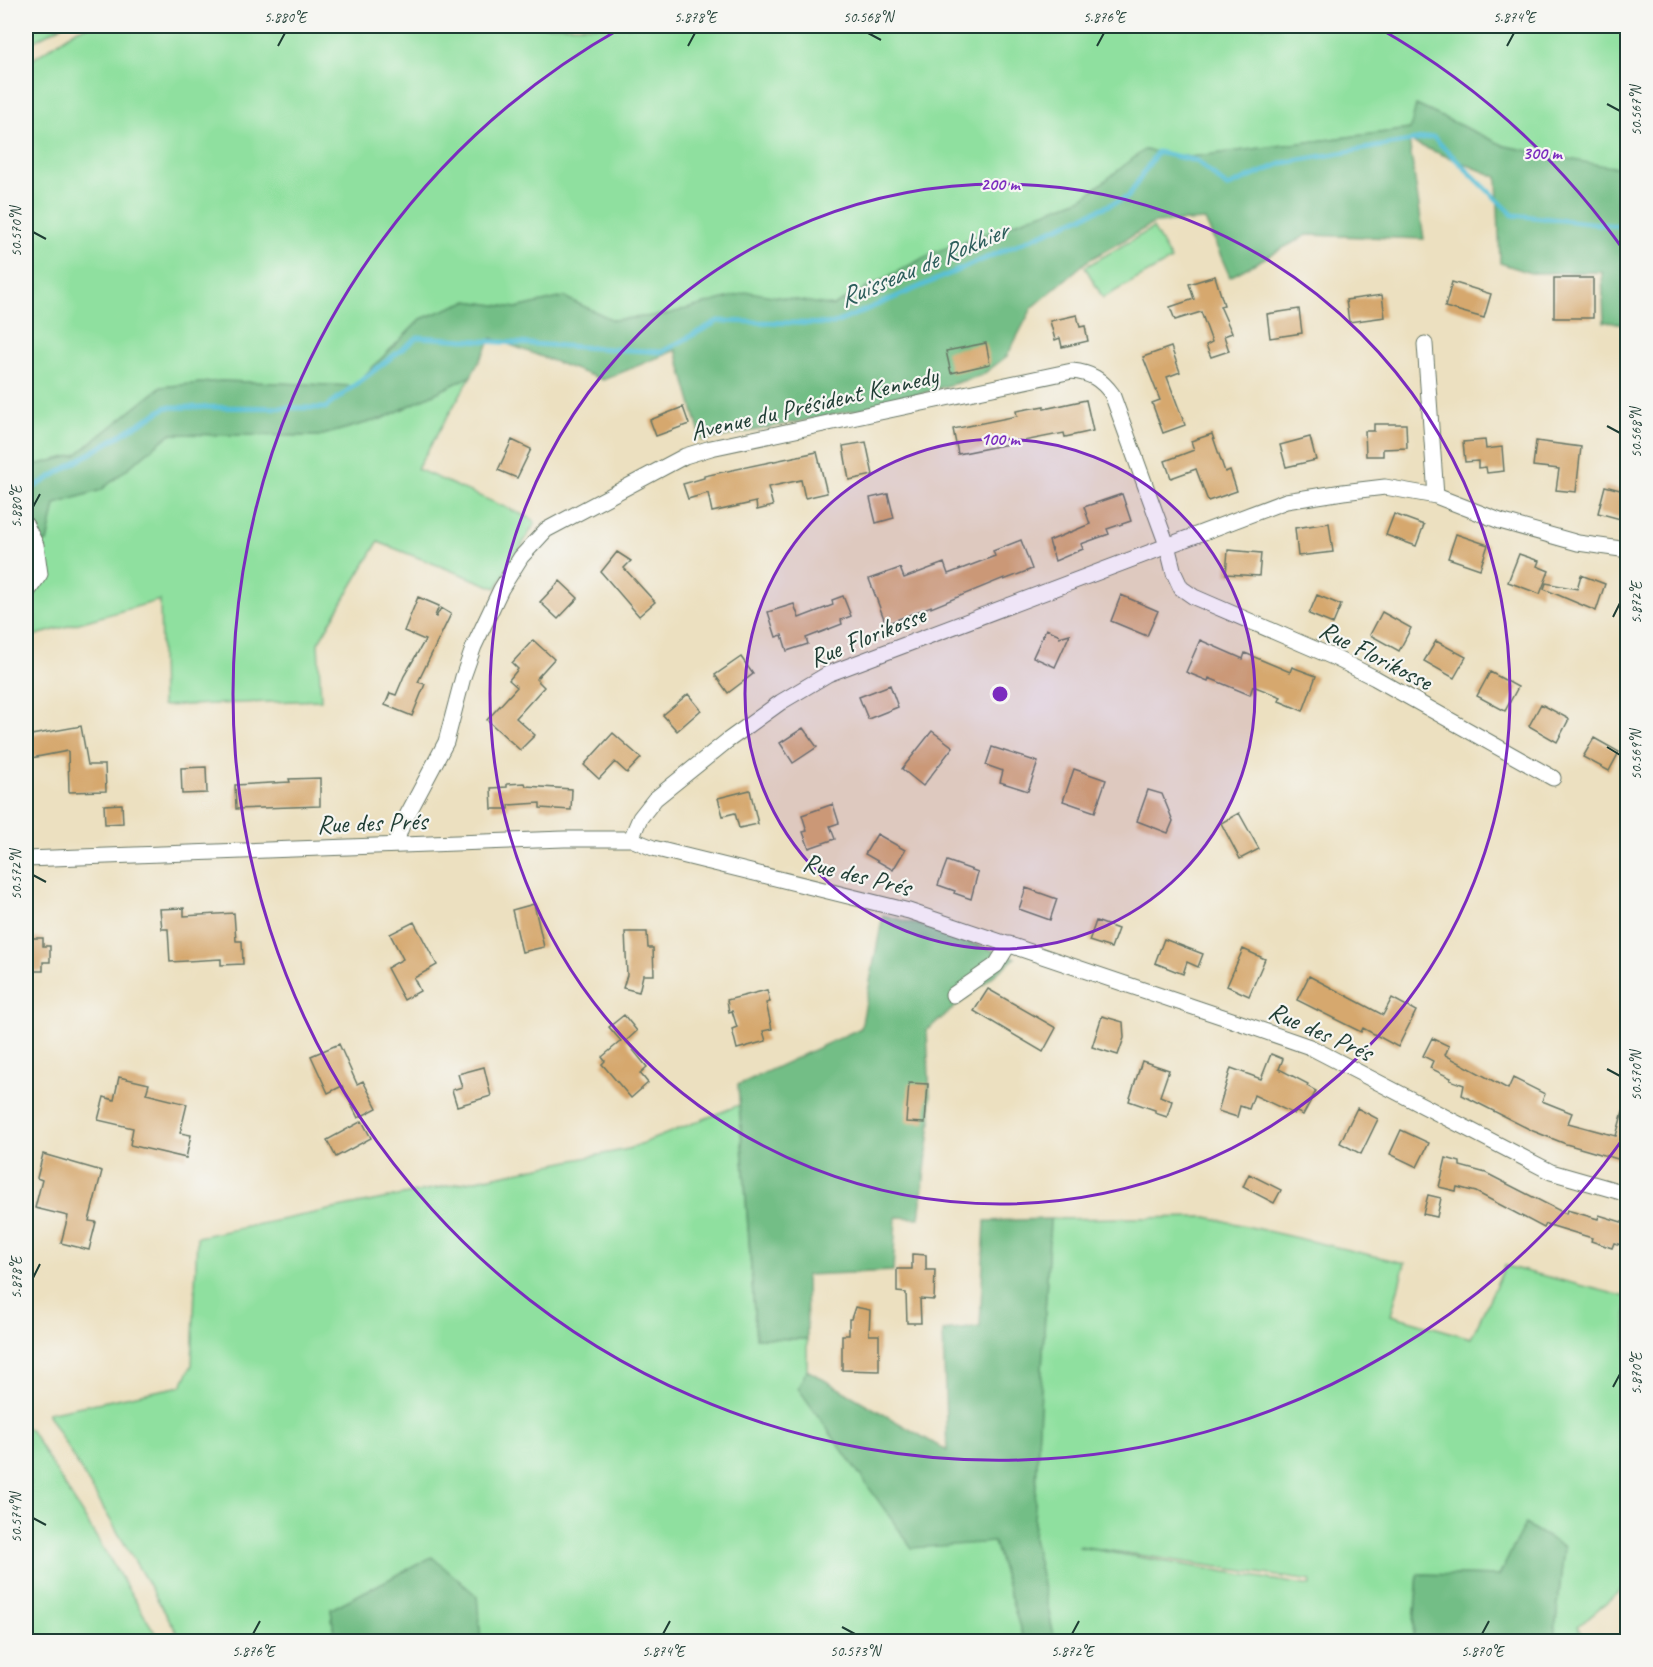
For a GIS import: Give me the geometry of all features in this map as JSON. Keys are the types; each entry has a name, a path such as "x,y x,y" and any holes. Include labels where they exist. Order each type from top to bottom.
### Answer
{"street":[{"path":"1425,344 1436,496"},
{"name":"Avenue du Président Kennedy","path":"395,845 402,825 446,742 474,646 501,589 520,557 546,530 685,456 1066,372 1083,372 1097,377 1112,394 1167,545"},
{"name":"Rue Florikosse","path":"631,839 640,818 655,799 727,741 781,702 828,674 1286,501 1385,487 1436,496 1500,521 1578,543 1628,550"},
{"path":"26,525 36,545 40,574 26,594"},
{"name":"Rue Florikosse","path":"1167,545 1174,573 1181,588 1194,597 1354,667 1553,778"},
{"name":"Rue des Prés","path":"26,860 564,839 631,839 653,848 909,911 1310,1047 1551,1172 1628,1194"},
{"path":"953,995 996,965 1009,944"}],"green space":[{"path":"26,26 62,26 32,42 26,48"},
{"path":"89,26 1627,26 1627,168 1604,167 1505,146 1416,105 1411,129 1190,157 1145,150 1083,198 933,253 833,306 749,293 664,315 613,320 564,297 516,308 467,301 421,319 354,386 221,381 161,387 76,455 26,467 26,64 78,29"},
{"path":"1416,105 1505,146 1604,166 1627,168 1627,324 1604,322 1602,272 1531,273 1500,263 1497,177 1409,141 1424,239 1307,235 1230,277 1205,220 1154,223 1087,261 1032,308 1007,356 982,375 891,403 702,441 676,350 603,380 492,338 471,376 384,418 319,436 170,434 101,490 55,504 47,542 26,542 26,467 76,455 161,387 221,381 354,386 421,319 467,301 516,308 564,297 613,320 664,315 749,292 833,306 933,253 1083,198 1144,150 1190,157 1410,129"},
{"path":"1153,228 1171,260 1103,298 1085,267"},
{"path":"471,376 417,469 530,518 535,523 496,588 378,542 318,643 321,700 162,706 160,600 26,638 26,605 47,576 42,542 47,542 55,504 101,490 170,434 319,436 384,418"},
{"path":"26,544 32,556 34,583 26,589"},
{"path":"883,915 1015,958 927,1030 931,1122 919,1218 896,1217 893,1271 806,1275 807,1339 756,1338 738,1085 861,1028"},
{"path":"739,1105 756,1338 807,1339 807,1370 798,1388 994,1542 1024,1641 481,1641 476,1596 331,1609 335,1641 182,1641 47,1413 181,1386 192,1365 197,1237 628,1149"},
{"path":"1207,1217 1405,1263 1391,1315 1471,1338 1505,1266 1627,1297 1627,1585 1578,1626 1587,1641 1554,1641 1564,1547 1525,1525 1499,1576 1418,1574 1412,1642 1055,1641 1033,1539 1050,1219","holes":["1079,1546 1311,1581 1310,1586"]},
{"path":"1050,1219 1033,1539 1055,1641 1024,1641 994,1542 912,1548 798,1388 807,1370 947,1451 943,1331 980,1327 985,1221"},
{"path":"26,1428 30,1429 160,1641 26,1641"},
{"path":"1525,1524 1564,1547 1554,1641 1413,1641 1418,1574 1499,1576"},
{"path":"432,1557 477,1596 481,1641 335,1641 331,1609"}],"building":[{"path":"1215,276 1224,305 1220,306 1232,333 1224,336 1229,351 1211,357 1206,345 1212,342 1201,312 1175,320 1170,307 1194,299 1189,284"},
{"path":"1554,278 1593,278 1593,318 1554,318"},
{"path":"1452,282 1491,294 1484,318 1445,307"},
{"path":"1382,295 1385,317 1349,322 1346,300"},
{"path":"1299,309 1302,333 1270,338 1267,314"},
{"path":"1077,315 1080,327 1085,326 1088,341 1062,347 1060,338 1055,340 1050,321"},
{"path":"986,343 990,364 951,373 946,351"},
{"path":"1171,347 1180,372 1167,377 1185,425 1163,433 1152,403 1160,400 1143,357"},
{"path":"1086,400 1093,431 1065,437 1064,433 958,454 953,429 1017,416 1016,411 1044,406 1044,409"},
{"path":"683,407 689,424 656,436 650,420"},
{"path":"1374,424 1406,424 1407,448 1383,449 1383,456 1366,456 1365,431 1374,431"},
{"path":"1212,434 1225,472 1230,470 1237,491 1208,501 1196,469 1171,478 1165,461 1194,450 1191,441"},
{"path":"1310,437 1316,460 1286,467 1280,445"},
{"path":"512,440 531,449 517,478 498,470"},
{"path":"1485,440 1486,449 1502,447 1504,471 1487,473 1486,467 1478,468 1478,461 1465,462 1463,442"},
{"path":"1536,441 1581,447 1576,492 1556,490 1559,469 1533,466"},
{"path":"866,442 873,475 849,480 843,446"},
{"path":"817,452 827,493 805,498 801,480 768,487 773,506 757,510 756,502 712,512 708,493 688,499 683,484 704,478 704,476"},
{"path":"1605,486 1628,492 1628,521 1598,513"},
{"path":"888,494 894,518 876,523 870,498"},
{"path":"1122,494 1131,521 1107,529 1109,534 1081,544 1083,549 1055,561 1049,541 1090,524 1084,507"},
{"path":"1394,514 1424,525 1416,546 1386,535"},
{"path":"1329,523 1333,552 1298,556 1295,528"},
{"path":"1456,534 1488,545 1480,569 1448,558"},
{"path":"1021,540 1032,569 886,624 869,579 900,568 904,578 944,563 948,574 995,556 993,551"},
{"path":"1228,550 1261,553 1259,576 1226,574"},
{"path":"617,552 631,561 624,568 655,602 639,616 601,572"},
{"path":"1519,554 1539,561 1537,566 1549,571 1540,594 1508,582"},
{"path":"1581,575 1605,584 1596,611 1544,589 1546,583 1577,589"},
{"path":"560,581 578,598 558,619 540,602"},
{"path":"1121,595 1158,611 1147,636 1111,621"},
{"path":"1317,595 1341,605 1333,624 1309,614"},
{"path":"843,596 851,616 841,620 842,624 806,638 808,644 787,651 782,635 776,637 768,612 794,604 799,618 833,605 832,600"},
{"path":"418,597 439,606 436,617 441,608 451,614 418,682 425,684 412,716 385,705 390,693 396,695 425,640 404,631"},
{"path":"1382,612 1411,628 1399,651 1370,635"},
{"path":"1046,629 1058,634 1059,637 1070,634 1055,667 1033,657"},
{"path":"533,640 554,659 536,679 544,687 516,718 535,735 520,750 487,720 517,687 509,680 518,669 512,663"},
{"path":"1200,640 1243,659 1245,653 1290,672 1292,667 1316,676 1303,711 1279,701 1281,697 1253,686 1250,695 1209,678 1208,681 1186,672"},
{"path":"1436,641 1466,657 1454,678 1424,661"},
{"path":"741,657 753,674 728,693 715,675"},
{"path":"1490,672 1518,687 1505,711 1477,696"},
{"path":"890,685 898,707 868,719 859,697"},
{"path":"688,694 701,710 677,731 663,715"},
{"path":"1541,704 1569,719 1557,742 1529,726"},
{"path":"81,726 88,765 105,765 106,791 69,792 68,751 26,759 26,736"},
{"path":"803,728 817,747 793,763 780,743"},
{"path":"932,731 953,747 923,786 902,769"},
{"path":"613,733 641,758 627,773 615,762 599,779 584,765"},
{"path":"1594,738 1619,752 1609,771 1583,757"},
{"path":"992,747 1038,762 1028,791 1000,782 1003,771 986,765"},
{"path":"206,767 207,793 182,794 181,768"},
{"path":"1074,769 1106,780 1095,812 1063,801"},
{"path":"320,778 320,806 236,809 235,785"},
{"path":"525,783 526,786 572,789 571,810 540,808 540,803 509,805 509,809 492,809 491,788"},
{"path":"750,790 758,824 739,828 735,813 723,816 718,798"},
{"path":"1148,790 1162,794 1173,821 1168,833 1137,821"},
{"path":"122,804 123,823 105,824 104,805"},
{"path":"833,804 839,823 830,826 835,839 809,848 803,832 807,831 802,815"},
{"path":"1239,813 1259,849 1240,859 1221,823"},
{"path":"877,834 905,850 893,870 865,854"},
{"path":"947,861 978,872 971,899 938,885"},
{"path":"1026,888 1057,899 1050,920 1019,909"},
{"path":"534,904 544,947 522,952 512,910"},
{"path":"184,908 184,916 234,913 236,941 242,941 243,964 221,965 221,959 170,962 168,929 162,929 160,909"},
{"path":"1096,921 1118,929 1111,948 1089,941"},
{"path":"414,922 437,965 414,978 420,991 404,1000 387,968 403,959 390,934"},
{"path":"625,932 647,932 648,948 653,948 654,975 643,975 639,992 623,988 627,975"},
{"path":"26,938 43,938 43,946 50,946 50,962 43,962 43,971 26,971"},
{"path":"1164,939 1203,954 1198,967 1187,962 1183,974 1155,963"},
{"path":"1243,949 1265,959 1249,996 1227,986"},
{"path":"1309,976 1383,1015 1392,998 1416,1011 1398,1047 1363,1028 1361,1032 1297,1000"},
{"path":"988,989 1056,1028 1043,1052 974,1011"},
{"path":"767,990 770,1002 766,1003 772,1029 763,1031 766,1041 737,1049 732,1029 737,1027 732,1011 729,1012 727,1000"},
{"path":"624,1015 637,1031 626,1041 647,1067 640,1073 648,1083 631,1098 602,1064 605,1061 602,1057 621,1041 609,1027"},
{"path":"1102,1016 1123,1022 1124,1038 1118,1055 1092,1047"},
{"path":"1432,1038 1449,1046 1445,1055 1508,1089 1513,1078 1545,1094 1542,1101 1572,1113 1568,1123 1616,1136 1623,1111 1628,1111 1628,1162 1566,1144 1533,1131 1462,1095 1464,1085 1430,1068 1433,1061 1423,1056"},
{"path":"339,1044 357,1084 363,1081 377,1108 358,1118 342,1086 328,1093 311,1056"},
{"path":"1271,1054 1283,1059 1279,1069 1308,1084 1307,1086 1316,1091 1303,1115 1295,1111 1294,1114 1254,1095 1249,1109 1240,1106 1237,1117 1218,1111 1231,1068 1261,1079"},
{"path":"1142,1061 1169,1070 1160,1096 1172,1101 1167,1117 1129,1101"},
{"path":"484,1067 491,1096 457,1106 452,1090 462,1087 458,1074"},
{"path":"119,1077 149,1084 146,1094 187,1104 180,1133 191,1135 186,1158 130,1145 133,1128 98,1120 104,1097 114,1100"},
{"path":"909,1083 928,1084 925,1123 906,1122"},
{"path":"1357,1108 1378,1119 1361,1154 1340,1143"},
{"path":"362,1121 371,1138 336,1157 327,1140"},
{"path":"1401,1130 1429,1143 1417,1167 1390,1154"},
{"path":"43,1154 102,1171 89,1221 96,1222 89,1250 61,1243 68,1216 35,1208 42,1180 37,1178"},
{"path":"1446,1158 1460,1162 1460,1166 1486,1173 1566,1214 1567,1210 1598,1219 1599,1215 1628,1224 1628,1247 1614,1243 1612,1248 1591,1241 1592,1238 1546,1224 1544,1228 1476,1192 1457,1187 1456,1191 1439,1187"},
{"path":"1249,1174 1281,1190 1274,1203 1243,1187"},
{"path":"1428,1195 1441,1198 1437,1217 1423,1214"},
{"path":"912,1254 926,1255 926,1270 935,1270 934,1300 920,1299 921,1323 907,1323 906,1293 897,1292 897,1269 912,1269"},
{"path":"855,1307 870,1310 869,1335 879,1335 879,1371 842,1370 842,1335 849,1335 849,1319"}],"waterway":[{"name":"Ruisseau de Rokhier","path":"26,492 167,407 325,408 418,337 662,352 718,321 833,324 1128,197 1157,152 1197,161 1227,187 1283,163 1433,137 1513,215 1628,227"}]}
